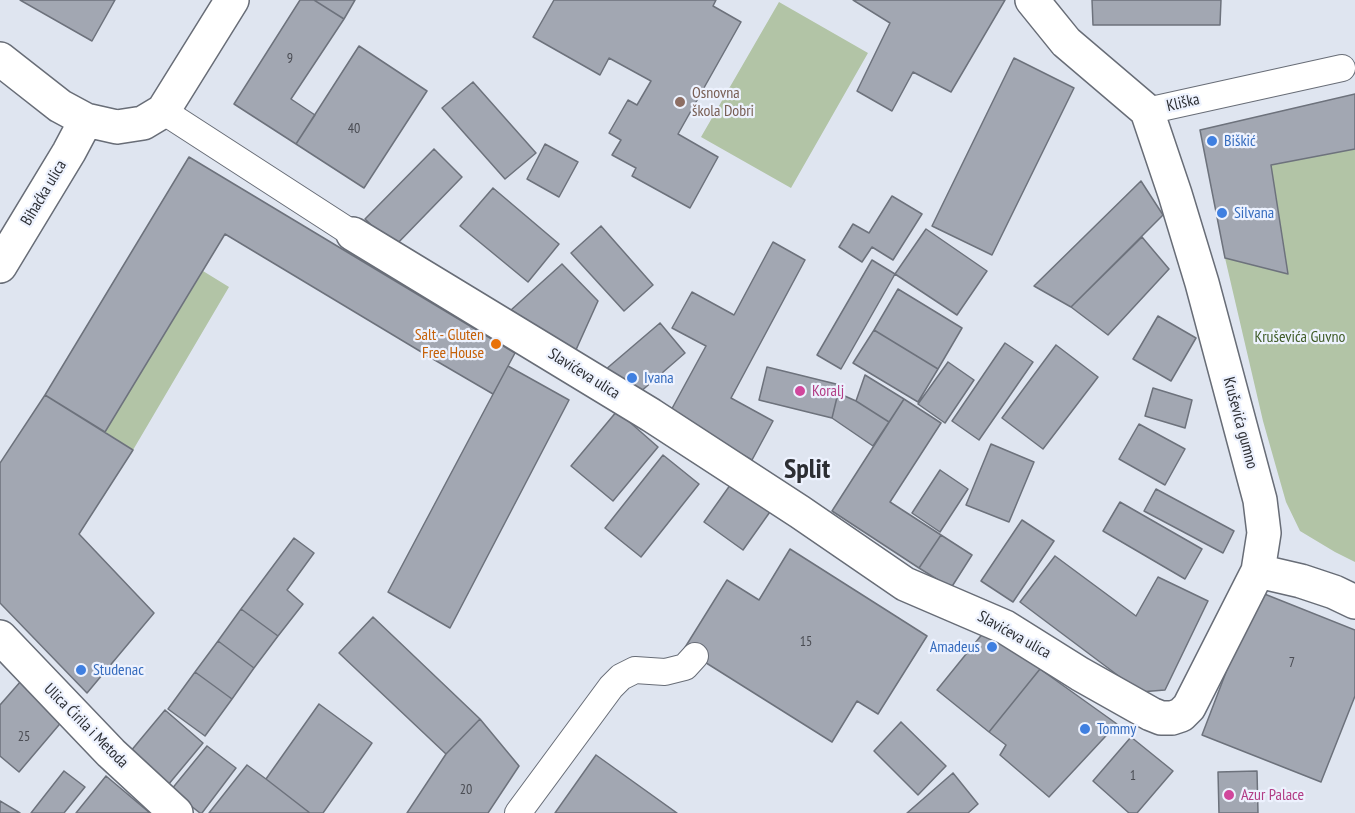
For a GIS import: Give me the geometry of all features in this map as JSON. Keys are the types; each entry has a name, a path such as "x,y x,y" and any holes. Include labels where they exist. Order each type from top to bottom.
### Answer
{"street":[{"path":"0,59 60,106 86,120 117,127 143,123 163,111 232,0"},
{"name":"Kliška","path":"1032,0 1066,42 1147,111"},
{"name":"Kruševića gumno","path":"1147,111 1202,283 1260,500 1264,533 1258,571 1190,707 1181,715 1172,718"},
{"name":"Bihaćka ulica","path":"0,266 86,120"},
{"name":"Slavićeva ulica","path":"353,234 651,415 905,584 1005,627 1080,674 1151,714 1161,718 1172,718"},
{"path":"1258,571 1301,581 1355,602"},
{"name":"Ulica Ćirila i Metoda","path":"0,637 111,753 176,813"}],"lane":[{"name":"Kliška","path":"1147,111 1342,68"},
{"name":"Slavićeva ulica","path":"163,111 353,234"},
{"path":"518,813 611,687 621,677 634,670 665,672 685,667 695,656"}],"green space":[{"path":"779,2 868,53 791,188 701,137"},
{"name":"Kruševića Guvno","path":"1355,149 1355,562 1300,531 1286,502 1263,421 1225,258 1288,274 1271,165"},
{"path":"203,271 229,287 133,450 105,432"}],"building":[{"path":"20,0 115,0 92,41"},
{"path":"300,0 314,0 344,19 291,99 315,115 296,144 234,104"},
{"path":"314,0 355,0 344,19"},
{"path":"554,0 716,0 713,6 741,22 678,134 718,157 690,208 632,176 636,168 612,155 621,140 609,133 628,100 637,105 651,81 609,58 600,75 533,37"},
{"path":"853,0 1005,0 951,92 913,72 892,111 857,91 890,23"},
{"path":"1092,0 1221,0 1220,25 1093,25"},
{"path":"359,46 427,91 364,188 296,144"},
{"path":"1014,58 1074,88 992,255 932,226"},
{"path":"473,82 536,153 505,179 442,108"},
{"path":"1355,94 1355,149 1271,165 1288,274 1225,258 1200,130"},
{"path":"545,144 578,162 559,197 527,179"},
{"path":"434,149 462,177 394,247 365,219"},
{"path":"189,157 515,353 493,394 225,234 105,432 45,395"},
{"path":"1141,181 1163,215 1071,307 1034,286"},
{"path":"493,188 559,244 528,282 460,226"},
{"path":"892,196 922,214 893,260 872,247 862,262 839,247 853,224 869,233"},
{"path":"601,226 653,285 624,311 571,253"},
{"path":"926,229 987,271 957,315 895,274"},
{"path":"1142,237 1169,269 1108,335 1071,307"},
{"path":"773,242 805,260 731,398 773,421 752,460 669,414 706,346 672,328 692,292 734,315"},
{"path":"872,260 895,274 841,369 817,355"},
{"path":"562,264 598,301 575,352 511,310"},
{"path":"898,289 962,328 938,369 874,330"},
{"path":"1158,316 1196,338 1171,381 1133,359"},
{"path":"660,323 685,353 631,400 605,370"},
{"path":"874,330 938,369 918,402 853,363"},
{"path":"1005,343 1033,362 979,440 952,421"},
{"path":"1056,345 1098,377 1043,449 1002,418"},
{"path":"948,362 974,380 945,423 918,404"},
{"path":"508,366 569,400 450,628 388,592"},
{"path":"767,367 840,385 832,418 759,400"},
{"path":"865,375 904,399 889,422 856,401"},
{"path":"1153,388 1192,400 1185,428 1145,416"},
{"path":"838,393 856,401 889,422 873,446 832,418"},
{"path":"45,395 133,450 79,534 154,613 87,693 0,603 0,463"},
{"path":"904,399 941,423 890,502 941,535 919,568 832,511"},
{"path":"617,411 658,447 613,501 571,466"},
{"path":"1139,424 1185,449 1165,485 1119,459"},
{"path":"991,444 1034,462 1009,522 966,505"},
{"path":"663,455 699,484 641,557 605,528"},
{"path":"940,470 968,489 940,532 912,513"},
{"path":"733,481 772,509 743,550 704,522"},
{"path":"1156,489 1234,531 1223,553 1144,511"},
{"path":"1120,502 1202,549 1185,579 1103,531"},
{"path":"1022,520 1054,541 1013,602 981,581"},
{"path":"941,535 972,555 951,588 919,568"},
{"path":"294,538 314,553 287,590 303,604 278,636 241,609"},
{"path":"790,549 927,636 878,714 857,701 832,742 684,649 727,580 759,600"},
{"path":"1055,556 1136,616 1158,577 1208,601 1165,690 1140,692 1020,602"},
{"path":"1257,591 1355,630 1355,696 1321,782 1202,735"},
{"path":"241,609 278,636 254,668 218,641"},
{"path":"373,617 480,719 446,754 339,653"},
{"path":"988,627 1040,669 989,732 937,690"},
{"path":"218,641 254,668 232,699 195,672"},
{"path":"1040,669 1117,724 1049,797 1000,755 1006,745 989,732"},
{"path":"195,672 232,699 205,736 168,709"},
{"path":"21,681 64,719 19,772 0,756 0,705"},
{"path":"319,704 372,743 323,813 310,813 266,779"},
{"path":"165,710 203,743 168,785 130,752"},
{"path":"480,719 519,766 488,813 407,813 446,754"},
{"path":"901,722 946,766 918,795 874,751"},
{"path":"1131,737 1173,771 1137,813 1129,813 1093,781"},
{"path":"207,746 236,768 200,813 171,790"},
{"path":"596,755 677,813 555,813"},
{"path":"247,765 266,779 310,813 209,813"},
{"path":"64,771 85,787 64,813 31,813"},
{"path":"1257,771 1258,813 1219,813 1218,772"},
{"path":"953,773 978,804 968,813 907,813"},
{"path":"106,776 150,813 76,813"},
{"path":"0,801 20,813 0,813"}],"place":[{"name":"Osnovna škola Dobri","path":"680,102"},
{"name":"Biškić","path":"1212,141"},
{"name":"Silvana","path":"1222,213"},
{"name":"Salt - Gluten Free House","path":"496,344"},
{"name":"Ivana","path":"632,378"},
{"name":"Koralj","path":"800,391"},
{"name":"Amadeus","path":"992,647"},
{"name":"Studenac","path":"81,670"},
{"name":"Tommy","path":"1085,729"},
{"name":"Azur Palace","path":"1229,795"}],"district":[{"name":"Split","path":"807,470"}]}
